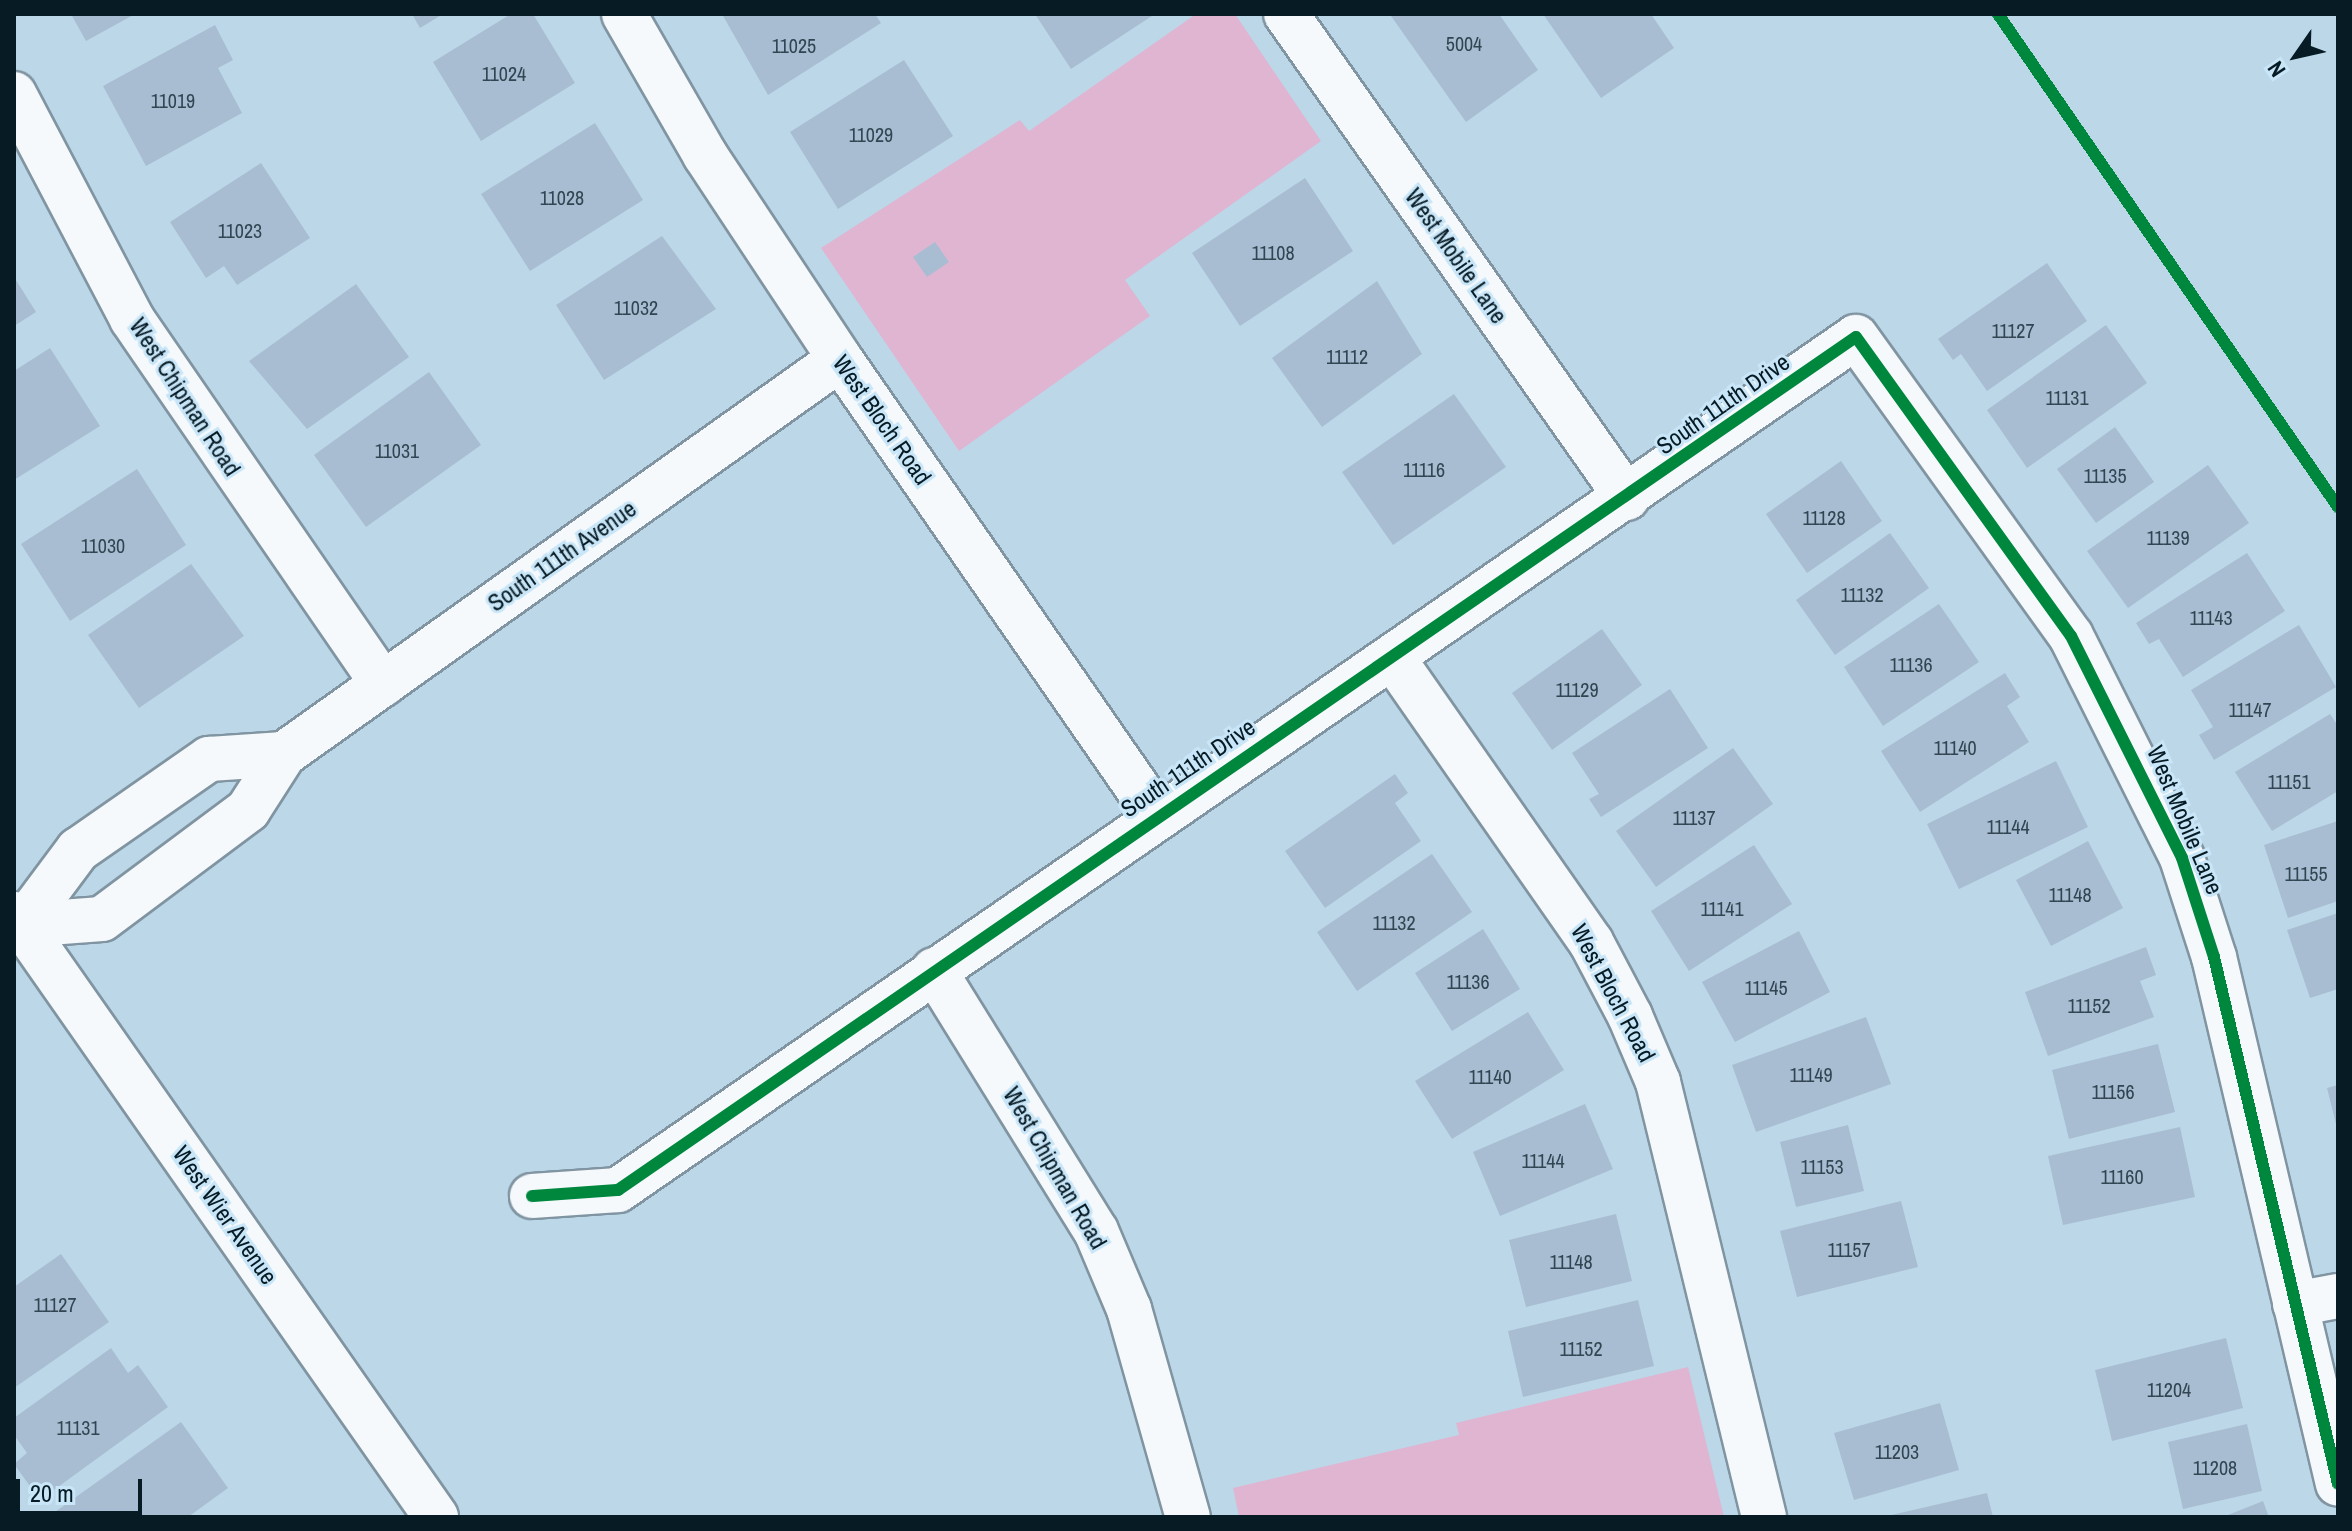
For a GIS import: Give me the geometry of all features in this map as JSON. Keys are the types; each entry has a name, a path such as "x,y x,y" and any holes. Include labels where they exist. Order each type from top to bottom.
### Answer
{"street":[{"name":"West Bloch Road","path":"624,14 705,155 840,359 1157,816"},
{"name":"West Mobile Lane","path":"1286,14 1627,498"},
{"name":"West Chipman Road","path":"14,94 132,319 383,684"},
{"name":"West Mobile Lane","path":"1856,337 2071,636 2182,858 2214,957 2338,1484"},
{"name":"South 111th Drive","path":"532,1196 618,1190 1157,816 1627,498 1856,337"},
{"name":"South 111th Avenue","path":"18,920 102,919 248,810 284,754 840,359"},
{"name":"West Bloch Road","path":"1392,657 1591,942 1630,1016 1681,1166 1764,1517"},
{"path":"18,920 78,850 209,759 284,754"},
{"name":"West Wier Avenue","path":"18,920 436,1517"},
{"name":"West Chipman Road","path":"934,970 1096,1231 1129,1309 1188,1517"},
{"path":"2295,1304 2338,1296"}],"shaded area":[{"path":"1196,14 1235,14 1321,141 1125,280 1150,316 959,451 821,248 1020,120 1029,131"},
{"path":"1688,1367 1724,1517 1239,1517 1233,1488 1459,1435 1456,1423"}],"building":[{"path":"71,14 135,14 86,41"},
{"path":"412,14 443,14 420,28"},
{"path":"511,14 533,14 575,83 481,141 433,62"},
{"path":"722,14 875,14 881,23 768,95"},
{"path":"1035,14 1155,14 1071,69"},
{"path":"1499,14 1538,70 1466,122 1391,16"},
{"path":"1543,14 1651,14 1674,48 1601,98"},
{"path":"215,25 233,60 218,68 242,113 146,166 103,86"},
{"path":"904,60 953,136 838,209 790,132"},
{"path":"595,123 643,200 530,271 481,194"},
{"path":"261,163 310,238 237,285 224,266 206,278 170,222"},
{"path":"1305,178 1353,251 1240,326 1192,253"},
{"path":"662,236 716,309 604,380 556,305"},
{"path":"935,242 949,262 927,277 913,257"},
{"path":"2047,263 2087,321 1987,391 1961,354 1953,360 1938,339"},
{"path":"14,277 36,312 14,326"},
{"path":"1377,281 1422,354 1322,427 1272,358"},
{"path":"356,284 409,357 307,429 249,361"},
{"path":"2106,325 2147,383 2027,468 1987,410"},
{"path":"50,348 100,426 14,480 14,371"},
{"path":"429,372 481,445 366,527 314,455"},
{"path":"1454,394 1506,467 1393,545 1342,472"},
{"path":"2115,427 2154,482 2096,523 2057,469"},
{"path":"1841,461 1882,521 1807,573 1766,514"},
{"path":"2208,465 2249,523 2128,608 2087,551"},
{"path":"137,469 186,545 70,621 21,544"},
{"path":"1890,533 1929,588 1835,655 1796,600"},
{"path":"2247,553 2285,611 2183,677 2159,639 2149,644 2136,623"},
{"path":"191,564 244,636 139,708 88,635"},
{"path":"1939,604 1979,662 1883,726 1844,667"},
{"path":"2299,625 2336,687 2214,760 2199,735 2213,727 2191,690"},
{"path":"1602,629 1642,685 1552,750 1512,693"},
{"path":"2005,673 2020,697 2007,706 2029,742 1920,812 1881,751"},
{"path":"1670,689 1708,748 1601,817 1589,799 1599,794 1572,753"},
{"path":"2330,714 2338,726 2338,791 2272,831 2235,772"},
{"path":"1733,748 1773,804 1656,887 1616,831"},
{"path":"2056,761 2088,827 1959,889 1927,824"},
{"path":"1395,774 1408,793 1395,803 1421,841 1325,908 1285,851"},
{"path":"2338,821 2338,901 2288,918 2264,845"},
{"path":"2088,841 2123,908 2051,946 2016,880"},
{"path":"1754,845 1792,904 1689,971 1651,911"},
{"path":"1432,854 1472,912 1357,991 1317,932"},
{"path":"2338,913 2338,989 2310,998 2287,930"},
{"path":"1483,929 1520,989 1452,1031 1415,973"},
{"path":"1799,931 1830,992 1735,1042 1702,982"},
{"path":"2146,947 2156,975 2140,981 2154,1017 2048,1056 2025,992"},
{"path":"1528,1012 1564,1070 1452,1139 1415,1081"},
{"path":"1866,1017 1891,1084 1756,1132 1732,1065"},
{"path":"2158,1044 2175,1112 2069,1139 2052,1070"},
{"path":"2338,1085 2338,1128 2337,1128 2327,1088"},
{"path":"1585,1104 1613,1169 1500,1216 1473,1152"},
{"path":"1848,1125 1864,1191 1796,1207 1780,1142"},
{"path":"2180,1127 2195,1197 2063,1225 2048,1156"},
{"path":"1901,1201 1918,1267 1797,1297 1780,1231"},
{"path":"1616,1214 1632,1281 1526,1307 1509,1240"},
{"path":"61,1254 109,1322 14,1388 14,1287"},
{"path":"1638,1300 1654,1366 1523,1397 1508,1331"},
{"path":"2226,1338 2243,1408 2112,1441 2095,1370"},
{"path":"111,1348 128,1373 138,1365 168,1407 40,1500 14,1464 27,1453 14,1435 14,1418"},
{"path":"1940,1403 1959,1470 1854,1500 1834,1433"},
{"path":"181,1422 228,1488 188,1517 58,1517 55,1512"},
{"path":"2247,1424 2262,1491 2183,1509 2168,1442"},
{"path":"1987,1493 1993,1517 1887,1517 1887,1516"},
{"path":"2263,1501 2269,1517 2223,1517"}],"cycle path":[{"path":"1998,14 2338,507"},
{"path":"532,1196 618,1190 1856,337 2071,636 2182,858 2214,957 2338,1484"}]}
